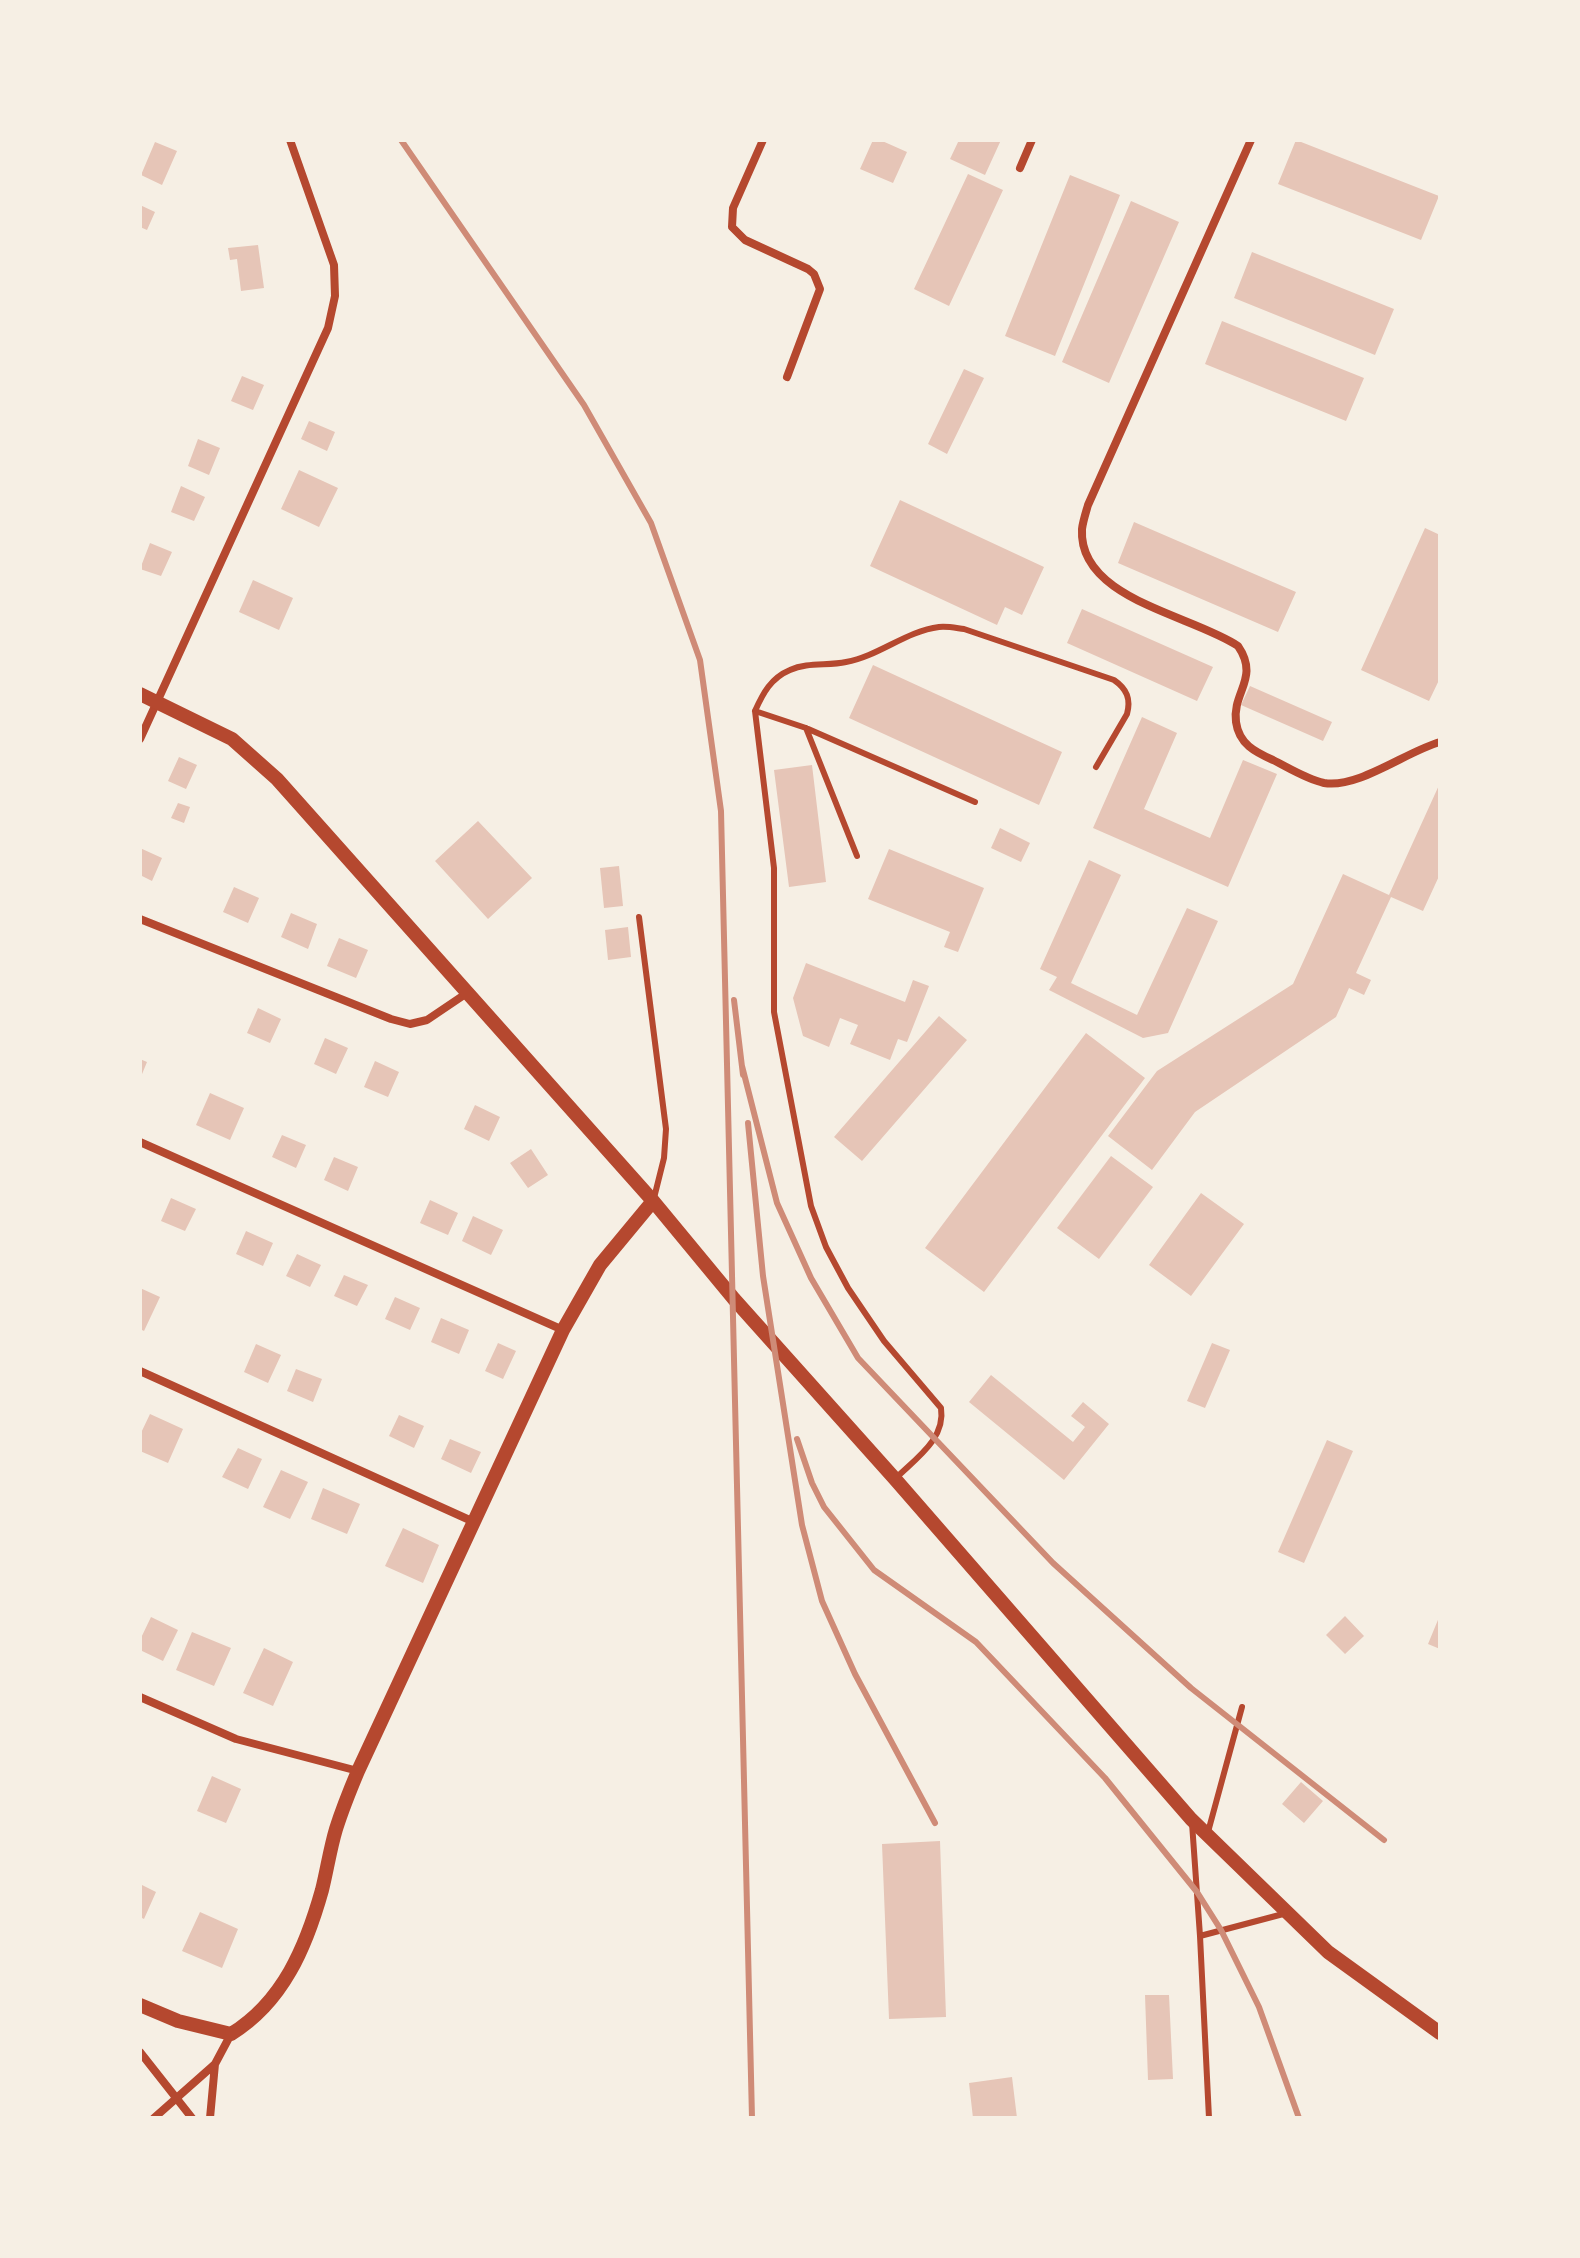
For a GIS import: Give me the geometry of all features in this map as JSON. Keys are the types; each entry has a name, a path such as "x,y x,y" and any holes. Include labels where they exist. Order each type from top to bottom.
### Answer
{"street":[{"path":"140,739 328,328 335,296 334,265 290,140"},
{"path":"763,140 733,208 732,227 745,240 808,269 814,274 820,289 787,377"},
{"path":"1020,168 1032,140"},
{"path":"1251,140 1088,505 1082,530 1086,555 1100,577 1121,592 1238,646 1248,668 1235,719 1238,732 1257,753 1311,779 1339,784 1440,742"},
{"path":"140,694 232,739 277,779 653,1201 734,1299 1191,1819 1328,1952 1440,2033"},
{"path":"140,919 410,1024 427,1020 467,993"},
{"path":"140,1142 563,1330"},
{"path":"154,2118 215,2064 231,2034 268,2007 291,1973 307,1937 336,1830 358,1771 563,1330 600,1265 653,1201"},
{"path":"140,1371 474,1522"},
{"path":"140,1697 236,1739 358,1771"},
{"path":"140,2005 178,2021 231,2034"},
{"path":"140,2052 192,2118"},
{"path":"210,2118 215,2064"}],"lane":[{"path":"895,1479 936,1439 941,1429 941,1408 884,1341 848,1288 826,1247 811,1206 774,1012 774,868 755,711 763,692 775,679 792,669 873,655 922,631 941,627 964,629 1114,680 1123,686 1129,704 1127,714 1096,767"},
{"path":"755,711 806,728 975,802"},
{"path":"806,728 857,856"},
{"path":"639,917 666,1129 664,1158 653,1201"},
{"path":"1208,1836 1242,1707"},
{"path":"1191,1819 1209,2118"},
{"path":"1200,1936 1287,1913"}],"building":[{"path":"873,140 907,152 893,183 860,169"},
{"path":"959,140 1001,140 985,175 950,159"},
{"path":"1296,140 1439,196 1421,240 1278,184"},
{"path":"155,142 177,151 162,185 141,175"},
{"path":"968,174 1003,190 949,306 914,289"},
{"path":"1070,175 1120,195 1055,356 1005,336"},
{"path":"1131,201 1179,222 1109,383 1062,362"},
{"path":"140,205 155,212 147,230 140,227"},
{"path":"258,245 264,288 241,291 237,259 230,260 228,248"},
{"path":"1252,252 1394,309 1375,355 1234,298"},
{"path":"1222,321 1364,378 1346,421 1205,364"},
{"path":"964,369 984,378 947,454 928,444"},
{"path":"242,376 264,385 253,410 231,401"},
{"path":"309,421 335,432 327,451 301,439"},
{"path":"198,439 220,448 209,475 188,466"},
{"path":"299,470 338,488 319,527 281,509"},
{"path":"181,486 205,497 194,521 171,512"},
{"path":"900,500 1044,567 1022,615 1005,607 997,625 870,566"},
{"path":"1134,522 1296,592 1278,632 1118,563"},
{"path":"1425,528 1440,535 1440,678 1429,701 1361,670"},
{"path":"150,543 172,552 161,576 140,569"},
{"path":"253,580 293,598 279,630 239,612"},
{"path":"1082,609 1213,667 1197,701 1067,643"},
{"path":"873,665 1062,752 1039,805 849,718"},
{"path":"1250,686 1332,722 1323,741 1241,705"},
{"path":"1142,717 1177,733 1144,809 1210,838 1243,760 1277,774 1228,887 1093,828"},
{"path":"179,757 197,765 186,789 168,781"},
{"path":"812,765 826,882 789,887 774,770"},
{"path":"1440,783 1440,874 1423,911 1391,897 1356,973 1371,980 1364,995 1349,988 1336,1017 1195,1112 1152,1170 1108,1136 1157,1071 1293,984 1343,874 1389,895"},
{"path":"178,803 190,807 184,823 171,818"},
{"path":"478,821 532,878 488,919 435,861"},
{"path":"1000,828 1030,843 1021,862 991,848"},
{"path":"140,848 162,858 152,881 140,875"},
{"path":"889,849 984,888 958,952 944,947 950,932 868,899"},
{"path":"1089,860 1121,875 1071,983 1137,1015 1187,908 1218,921 1168,1033 1143,1038 1049,990 1057,977 1040,969"},
{"path":"619,866 623,906 604,908 600,868"},
{"path":"234,887 259,898 248,923 223,912"},
{"path":"291,913 317,924 308,949 281,937"},
{"path":"628,927 631,957 608,960 605,930"},
{"path":"339,938 368,950 356,978 327,966"},
{"path":"806,963 905,1002 913,980 929,986 907,1042 898,1039 890,1060 850,1044 858,1025 840,1018 829,1047 803,1036 793,998"},
{"path":"258,1008 281,1019 270,1043 247,1033"},
{"path":"939,1016 967,1040 862,1161 834,1137"},
{"path":"1086,1033 1145,1078 984,1292 925,1248"},
{"path":"325,1038 348,1048 336,1074 314,1064"},
{"path":"140,1059 147,1062 140,1079"},
{"path":"375,1061 399,1072 388,1097 364,1087"},
{"path":"210,1093 244,1108 230,1140 196,1125"},
{"path":"475,1105 500,1117 489,1141 464,1129"},
{"path":"282,1135 306,1145 296,1168 272,1157"},
{"path":"531,1149 548,1175 528,1188 510,1163"},
{"path":"1111,1156 1153,1187 1099,1259 1057,1228"},
{"path":"334,1157 358,1167 348,1191 324,1180"},
{"path":"1201,1193 1244,1224 1191,1296 1149,1265"},
{"path":"171,1198 196,1209 185,1231 161,1221"},
{"path":"430,1200 458,1213 448,1235 420,1223"},
{"path":"473,1216 503,1230 491,1255 462,1241"},
{"path":"246,1231 273,1243 263,1266 236,1254"},
{"path":"297,1254 321,1265 310,1287 286,1276"},
{"path":"344,1275 368,1285 357,1306 334,1296"},
{"path":"140,1288 160,1297 144,1331 140,1329"},
{"path":"395,1297 420,1308 410,1330 385,1319"},
{"path":"441,1318 469,1330 459,1354 431,1342"},
{"path":"498,1343 516,1351 503,1379 485,1371"},
{"path":"1212,1343 1230,1350 1205,1408 1187,1401"},
{"path":"256,1344 281,1355 268,1383 244,1372"},
{"path":"296,1369 322,1379 313,1402 287,1391"},
{"path":"991,1375 1073,1442 1085,1427 1071,1416 1083,1402 1109,1424 1064,1480 969,1402"},
{"path":"150,1414 183,1429 168,1463 140,1451 140,1435"},
{"path":"399,1415 424,1426 414,1448 389,1436"},
{"path":"450,1439 481,1452 471,1473 441,1459"},
{"path":"1327,1440 1353,1451 1304,1563 1278,1552"},
{"path":"238,1448 262,1459 248,1489 222,1477"},
{"path":"281,1470 308,1482 290,1519 263,1507"},
{"path":"323,1488 360,1504 347,1534 311,1519"},
{"path":"403,1528 439,1545 423,1583 385,1566"},
{"path":"1440,1615 1440,1649 1428,1644"},
{"path":"1345,1616 1364,1636 1345,1654 1326,1635"},
{"path":"151,1617 178,1630 163,1661 140,1650 140,1640"},
{"path":"192,1632 231,1648 214,1686 176,1670"},
{"path":"264,1648 293,1662 273,1706 243,1693"},
{"path":"212,1776 241,1789 226,1823 197,1811"},
{"path":"1301,1782 1323,1801 1304,1823 1282,1804"},
{"path":"940,1841 946,2017 889,2019 882,1844"},
{"path":"140,1884 156,1892 144,1919 140,1917"},
{"path":"200,1912 238,1929 222,1968 182,1951"},
{"path":"1145,1995 1169,1995 1173,2079 1148,2080"},
{"path":"1012,2077 1017,2118 973,2118 969,2083"}],"railway":[{"path":"401,140 584,405 651,523 700,660 721,811 752,2118"},
{"path":"734,1000 743,1075"},
{"path":"742,1066 777,1203 811,1278 858,1358 1053,1563 1191,1688 1384,1840"},
{"path":"748,1123 763,1276 802,1525 822,1601 855,1674 935,1823"},
{"path":"797,1439 824,1507 874,1570 976,1642 1105,1778 1197,1892 1221,1930 1259,2007 1299,2118"}]}
